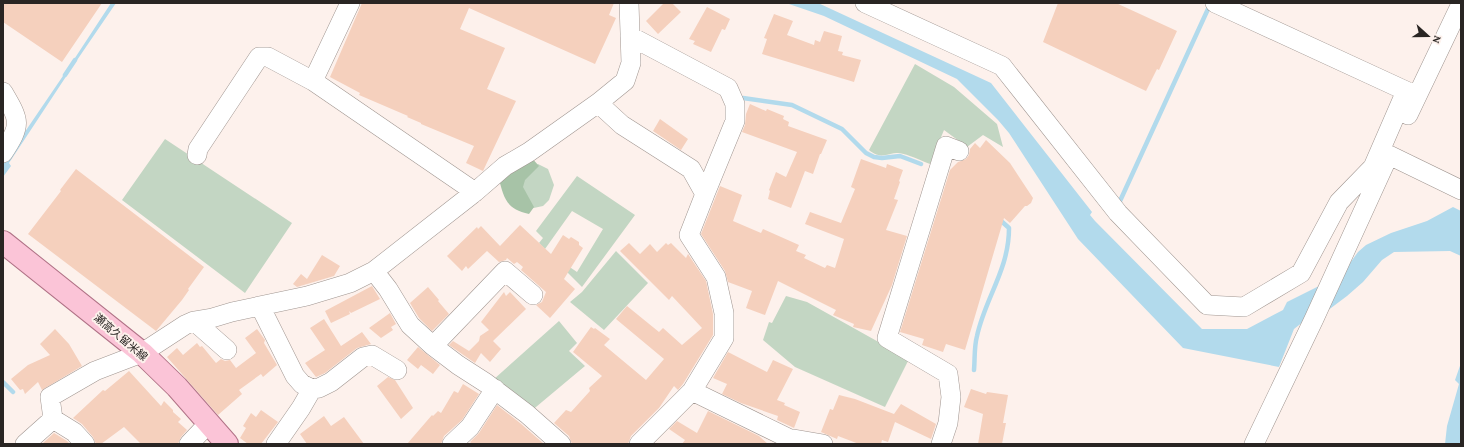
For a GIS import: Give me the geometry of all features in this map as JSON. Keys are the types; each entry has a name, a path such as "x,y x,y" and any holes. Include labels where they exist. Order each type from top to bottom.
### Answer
{"main road":[{"name":"瀬高久留米線","path":"3,242 142,353 177,387 227,444"}],"street":[{"path":"313,82 350,3"},
{"path":"53,419 50,397 95,371 142,353 185,325 194,321 307,296 350,283 374,271 475,192 505,166 529,152 598,103 625,80 631,62 629,3"},
{"path":"865,3 1002,66 1118,213 1207,305 1244,307 1302,273 1339,202 1373,167 1411,93 1461,4"},
{"path":"1215,3 1411,93"},
{"path":"630,36 728,88 735,104 735,121 689,235 716,277 724,313 724,338 692,391 639,444"},
{"path":"197,155 198,149 259,57 268,57 313,82 475,192"},
{"path":"3,92 14,112 17,125 15,135 3,153"},
{"path":"1254,444 1314,319 1389,155 1411,93"},
{"path":"598,103 622,125 691,169 705,194"},
{"path":"941,444 948,423 950,397 948,374 887,338 946,146 959,151"},
{"path":"1389,155 1461,190"},
{"path":"374,271 388,289 410,325 433,346 458,365 495,389 527,414 561,444"},
{"path":"433,346 505,271 533,295"},
{"path":"262,306 263,312 295,376 302,384 312,389 319,388 331,382 363,357 372,355 397,370"},
{"path":"194,321 227,350"},
{"path":"276,444 301,408 312,389"},
{"path":"452,444 470,427 495,389"},
{"path":"692,391 788,438 823,444"},
{"path":"25,444 53,419"},
{"path":"53,419 74,432 85,444"},
{"path":"189,444 208,424"}],"green space":[{"path":"915,64 954,87 997,124 1003,147 983,135 967,147 944,130 930,164 899,153 877,155 869,150"},
{"path":"165,139 292,223 245,293 122,200"},
{"path":"529,155 539,166 525,180 523,187 534,207 529,214 521,212 510,205 504,196 498,176"},
{"path":"538,164 548,169 554,185 549,200 543,206 529,209 519,188 524,177"},
{"path":"577,176 635,215 582,287 546,251 577,272 603,229 572,211 545,249 539,243 543,238 536,231"},
{"path":"616,251 648,283 604,330 570,302 582,292"},
{"path":"786,296 807,302 909,359 885,407 795,367 763,340 769,322 772,323"},
{"path":"559,321 577,343 569,351 585,366 530,412 493,380"}],"water":[{"path":"111,3 116,3 73,66 71,64"},
{"path":"786,3 818,3 991,83 1092,212 1090,215 1095,221 1202,329 1247,329 1283,310 1287,302 1319,286 1345,270 1358,252 1366,245 1391,233 1427,221 1453,207 1461,211 1461,256 1450,251 1394,252 1382,260 1363,282 1347,296 1327,311 1308,318 1294,329 1279,367 1183,348 1078,239 1009,133 957,79 824,16"},
{"path":"67,70 69,72 9,163 11,166 3,177 3,164"},
{"path":"1461,363 1461,444 1445,444 1447,426 1459,384 1455,380"}],"building":[{"path":"3,3 102,3 62,62 3,22"},
{"path":"362,3 614,3 609,15 616,18 595,64 469,8 460,29 505,48 487,89 516,101 483,171 466,163 474,146 421,124 407,117 408,116 359,95 360,93 330,77"},
{"path":"664,3 672,3 681,12 658,34 646,21"},
{"path":"1058,3 1116,3 1177,31 1159,70 1157,69 1146,91 1043,42"},
{"path":"707,7 730,19 725,30 722,29 711,52 693,44 695,41 689,39"},
{"path":"774,14 793,21 787,35 814,45 815,40 820,42 824,31 842,36 838,51 843,52 842,55 861,60 854,82 762,54 767,39 764,38"},
{"path":"750,104 766,111 767,109 784,116 783,119 789,122 788,126 827,140 813,174 805,171 791,208 768,199 769,190 776,172 786,177 797,152 742,132"},
{"path":"660,119 688,139 681,150 653,131"},
{"path":"986,140 1010,163 1033,198 1031,203 1025,206 1010,223 1004,218 965,350 946,344 943,352 922,345 924,339 900,332 950,170 958,162 966,159 969,155 970,149 975,143 980,148"},
{"path":"861,159 886,168 887,164 903,170 894,199 898,200 886,230 907,236 892,285 871,331 853,327 854,324 833,315 836,310 778,281 765,315 746,308 752,291 728,282 725,271 701,234 720,186 742,195 733,221 761,233 763,229 799,245 796,251 806,255 804,258 825,268 827,265 835,268 844,239 805,224 810,212 841,223 855,189 851,187"},
{"path":"76,169 204,267 182,300 156,331 28,234"},
{"path":"520,225 551,254 563,235 569,239 571,237 579,242 579,245 583,248 564,279 575,289 550,318 536,305 542,302 546,292 521,270 523,267 517,262 514,264 507,258 506,260 499,262 487,251 468,269 466,266 462,271 447,256 477,227 478,229 481,226 500,246"},
{"path":"629,243 640,254 650,244 657,252 666,243 668,245 671,243 686,258 688,254 706,281 713,314 713,335 683,384 678,390 674,386 659,408 631,436 628,444 572,444 569,436 554,423 566,410 571,412 590,391 589,388 602,376 573,352 591,327 594,329 595,328 610,339 604,345 646,380 664,359 616,319 627,306 659,332 663,328 682,345 702,328 672,296 669,300 620,251"},
{"path":"322,255 340,266 334,276 297,287 293,284 301,274 307,279"},
{"path":"372,286 380,299 351,313 349,311 350,314 331,323 325,311"},
{"path":"428,287 449,314 432,331 419,318 410,303"},
{"path":"504,292 506,296 510,292 526,309 493,341 501,349 490,362 481,353 475,363 449,345 453,341 469,351 479,341 480,336 489,330 481,322"},
{"path":"390,313 396,324 391,327 393,330 381,338 369,328"},
{"path":"324,319 341,346 362,332 371,344 357,348 325,373 316,377 305,363 325,350 310,328"},
{"path":"55,329 69,344 82,366 42,390 38,382 25,394 23,389 20,390 11,379 28,365 50,355 40,344"},
{"path":"257,329 265,340 264,343 277,365 263,377 261,374 239,390 242,394 218,415 167,357 177,348 183,355 197,343 200,347 202,346 216,363 221,359 225,361 230,360 236,368 256,353 245,338"},
{"path":"418,347 440,365 433,374 421,365 418,369 407,360"},
{"path":"728,352 767,372 773,360 793,369 777,400 800,412 794,428 777,420 778,416 741,403 722,394 727,384 713,378"},
{"path":"129,371 161,406 164,401 181,419 178,422 187,430 181,437 178,444 141,444 124,427 101,444 96,444 93,437 82,424 73,418 103,390 105,391"},
{"path":"388,377 395,380 413,408 401,419 377,386"},
{"path":"463,384 479,394 462,420 444,436 441,444 407,444 432,415 433,416 438,411 441,413 454,391 458,393"},
{"path":"971,389 986,394 987,392 1008,395 1003,423 1006,423 1002,444 978,444 983,414 964,407"},
{"path":"839,395 855,399 894,414 901,404 936,424 931,439 895,422 888,442 882,440 881,444 859,444 838,436 837,439 821,432 830,409 833,410"},
{"path":"497,405 544,444 472,444 470,442 479,433"},
{"path":"261,410 278,422 261,444 248,444 240,438 246,428 243,426 251,413 256,417"},
{"path":"708,411 759,436 768,444 682,444 685,440 669,429 677,421 697,433"},
{"path":"324,416 331,426 344,417 364,444 307,444 300,434"},
{"path":"54,433 67,441 70,444 42,444"}],"waterway":[{"path":"1120,201 1208,9"},
{"path":"65,75 75,60"},
{"path":"743,98 792,105 842,129 866,153 874,157 882,158 900,156 921,164"},
{"path":"974,370 975,344 977,336 985,309 1001,271 1008,243 1009,228 999,219"},
{"path":"3,382 13,392"}]}
